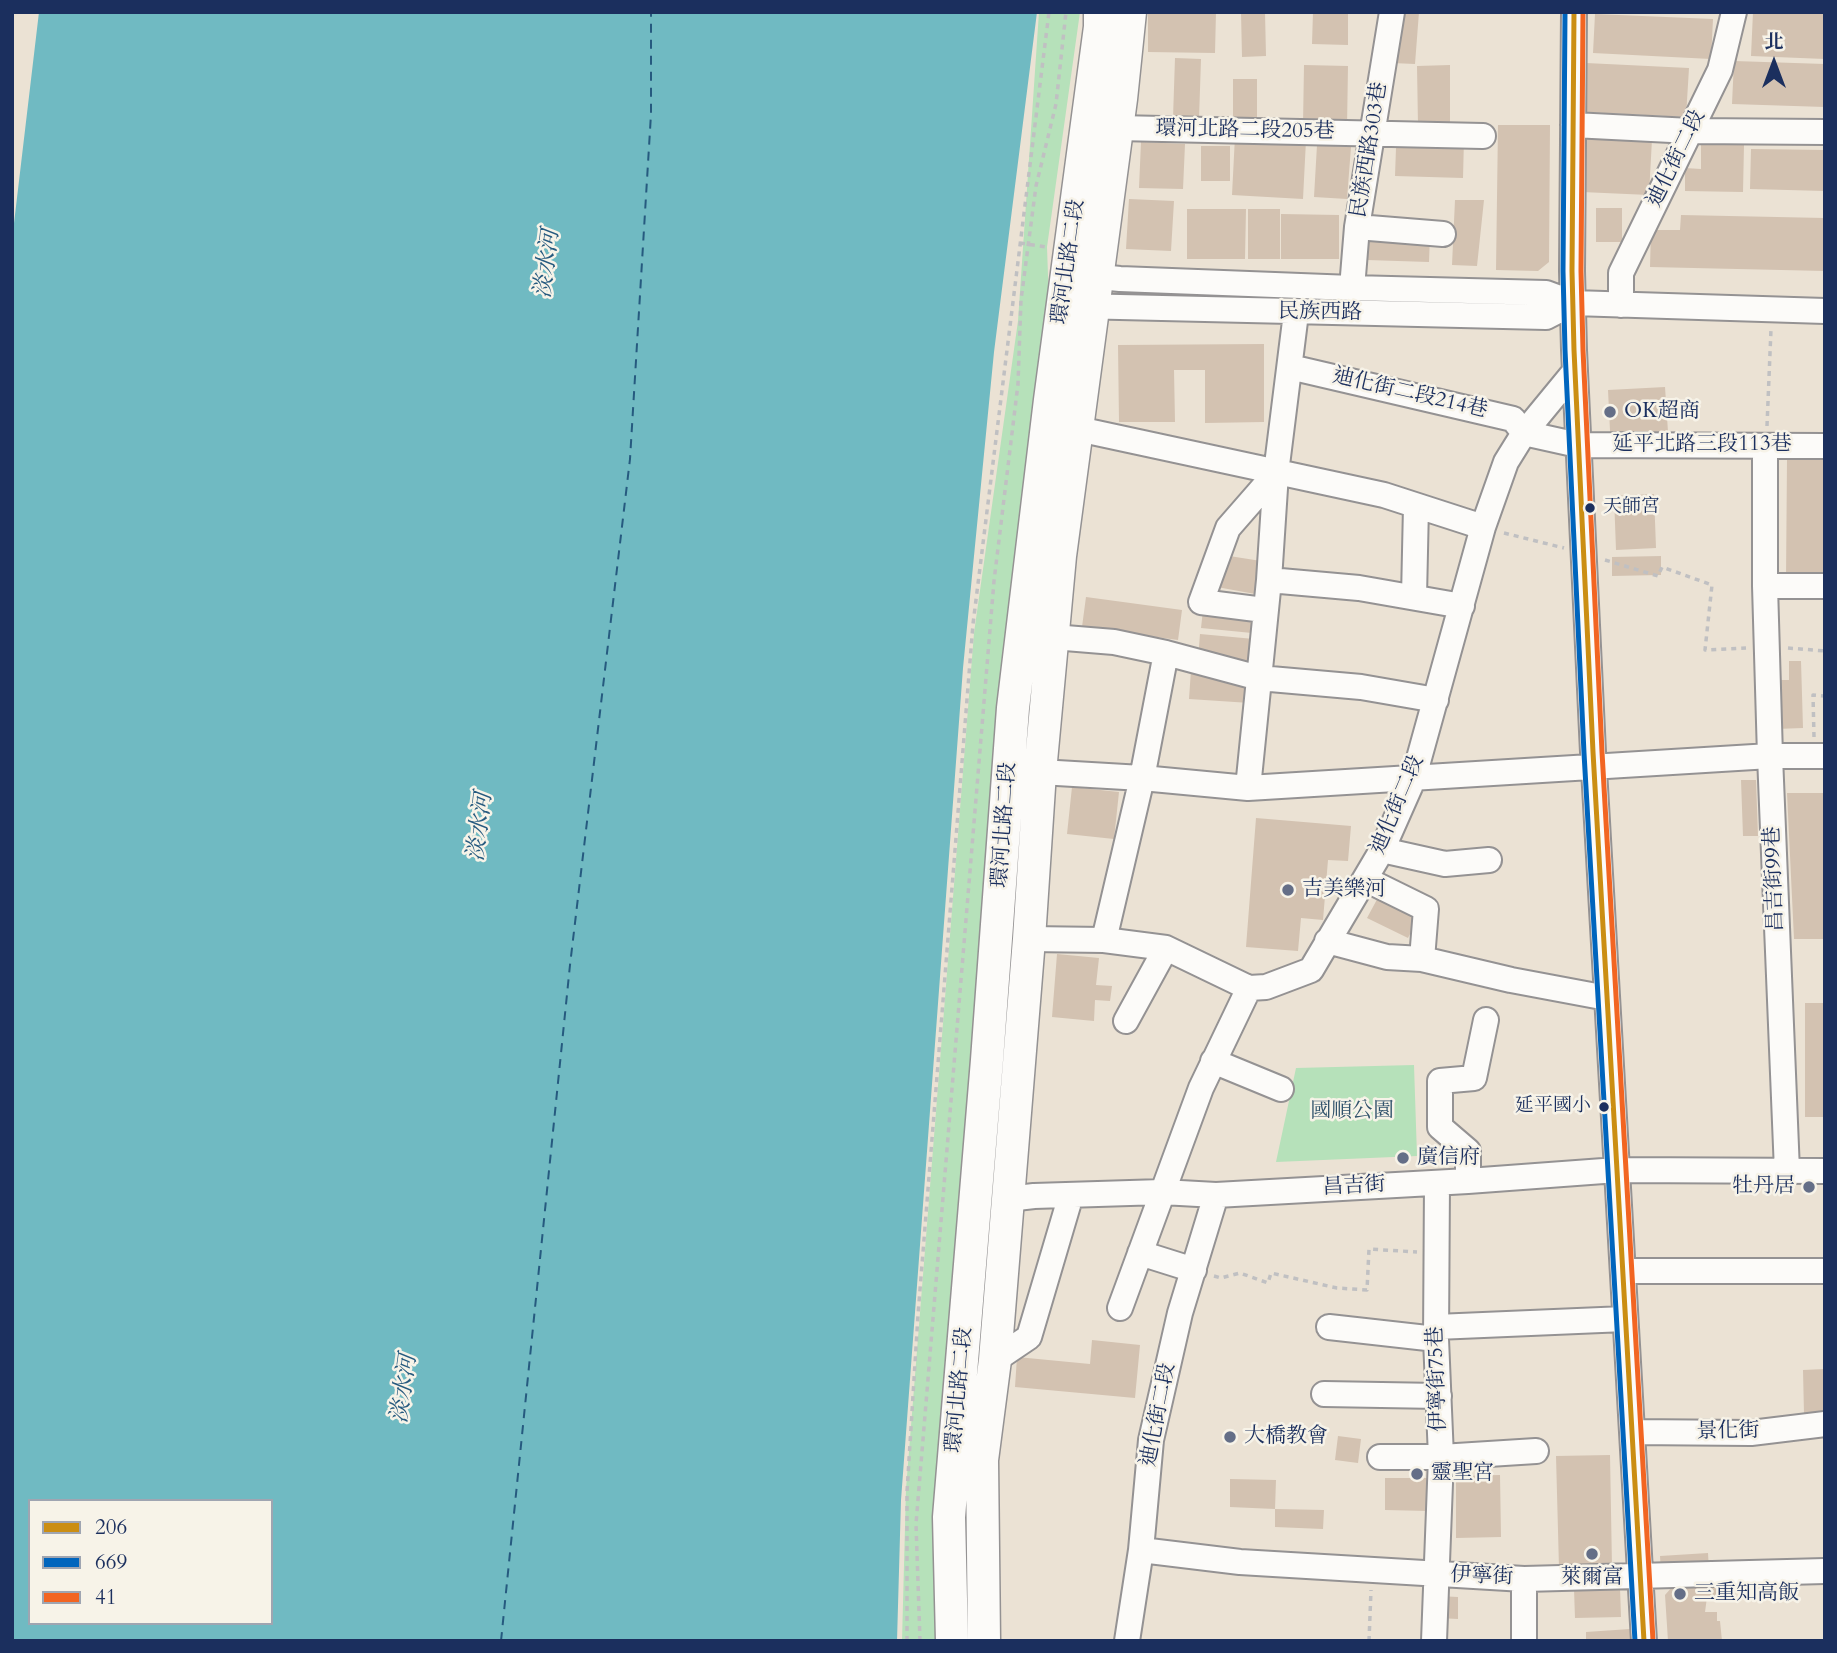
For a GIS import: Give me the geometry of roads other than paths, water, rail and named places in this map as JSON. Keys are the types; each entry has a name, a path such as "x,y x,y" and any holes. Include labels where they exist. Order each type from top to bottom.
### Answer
{"main road":[{"name":"環河北路二段","path":"984,1641 982,1460 995,1360 1040,772 1060,555 1078,429 1100,12"},
{"name":"環河北路二段","path":"952,1641 949,1517 1013,708 1063,306 1087,286 1117,128 1130,12"}],"street":[{"name":"民族西路303巷","path":"1352,288 1357,227 1391,12"},
{"path":"1574,12 1573,303 1578,445 1644,1641"},
{"name":"迪化街二段","path":"1621,305 1621,273 1720,70 1734,12"},
{"path":"1573,125 1691,131 1825,132"},
{"name":"環河北路二段205巷","path":"1117,128 1483,136"},
{"path":"1357,227 1443,234"},
{"name":"民族西路","path":"1087,286 1546,293 1573,303 1825,311"},
{"name":"民族西路","path":"1087,286 1296,313 1546,317 1573,303"},
{"path":"1248,788 1269,580 1276,473 1296,313"},
{"name":"迪化街二段214巷","path":"1290,367 1513,419 1524,433"},
{"name":"迪化街二段","path":"1249,988 1266,987 1311,970 1382,850 1413,779 1483,527 1506,462 1524,433 1575,371"},
{"path":"1078,429 1384,495 1483,527"},
{"name":"延平北路三段113巷","path":"1524,433 1578,445 1825,446"},
{"name":"昌吉街99巷","path":"1766,446 1770,756 1787,1171"},
{"path":"1264,611 1201,602 1228,528 1276,473"},
{"path":"1413,597 1416,506"},
{"path":"1269,580 1359,588 1462,606"},
{"path":"1766,586 1825,586"},
{"path":"1053,637 1114,642 1259,678 1361,687 1436,700"},
{"path":"1104,940 1142,778 1166,653"},
{"path":"1040,772 1248,788 1770,756 1820,756"},
{"path":"1382,850 1445,864 1489,860"},
{"path":"1365,879 1426,909 1422,959"},
{"path":"1029,939 1104,940 1166,948 1249,988 1201,1088 1120,1308"},
{"path":"1327,941 1387,957 1422,959 1511,980 1607,998"},
{"path":"1126,1021 1166,948"},
{"path":"1468,1181 1468,1151 1440,1127 1440,1081 1474,1078 1486,1020"},
{"path":"1213,1061 1281,1089"},
{"name":"昌吉街","path":"1008,1199 1034,1195 1162,1192 1216,1195 1617,1170 1825,1171"},
{"name":"伊寧街75巷","path":"1434,1641 1441,1457 1436,1333 1437,1183"},
{"path":"995,1360 1029,1337 1071,1195"},
{"name":"迪化街二段","path":"1127,1641 1140,1550 1151,1440 1180,1313 1216,1195"},
{"path":"1140,1253 1194,1270"},
{"path":"1623,1271 1825,1271"},
{"path":"1329,1328 1436,1333 1625,1319"},
{"path":"1324,1394 1439,1396"},
{"name":"景化街","path":"1632,1432 1751,1433 1825,1424"},
{"path":"1380,1457 1441,1457 1536,1451"},
{"name":"伊寧街","path":"1140,1550 1240,1562 1524,1579 1825,1571"},
{"path":"1524,1579 1524,1641"}],"water":[{"name":"淡水河","path":"39,12 1037,12 994,352 963,668 901,1500 897,1641 12,1641 12,240"}],"place":[{"name":"OK超商","path":"1610,412"},
{"name":"天師宮","path":"1590,508"},
{"name":"吉美樂河","path":"1288,890"},
{"name":"延平國小","path":"1604,1107"},
{"name":"廣信府","path":"1403,1158"},
{"name":"牡丹居","path":"1809,1187"},
{"name":"大橋教會","path":"1230,1437"},
{"name":"靈聖宮","path":"1417,1474"},
{"name":"萊爾富","path":"1592,1554"},
{"name":"三重知高飯","path":"1680,1594"}],"park label":[{"name":"國順公園","path":"1352,1112"}]}
